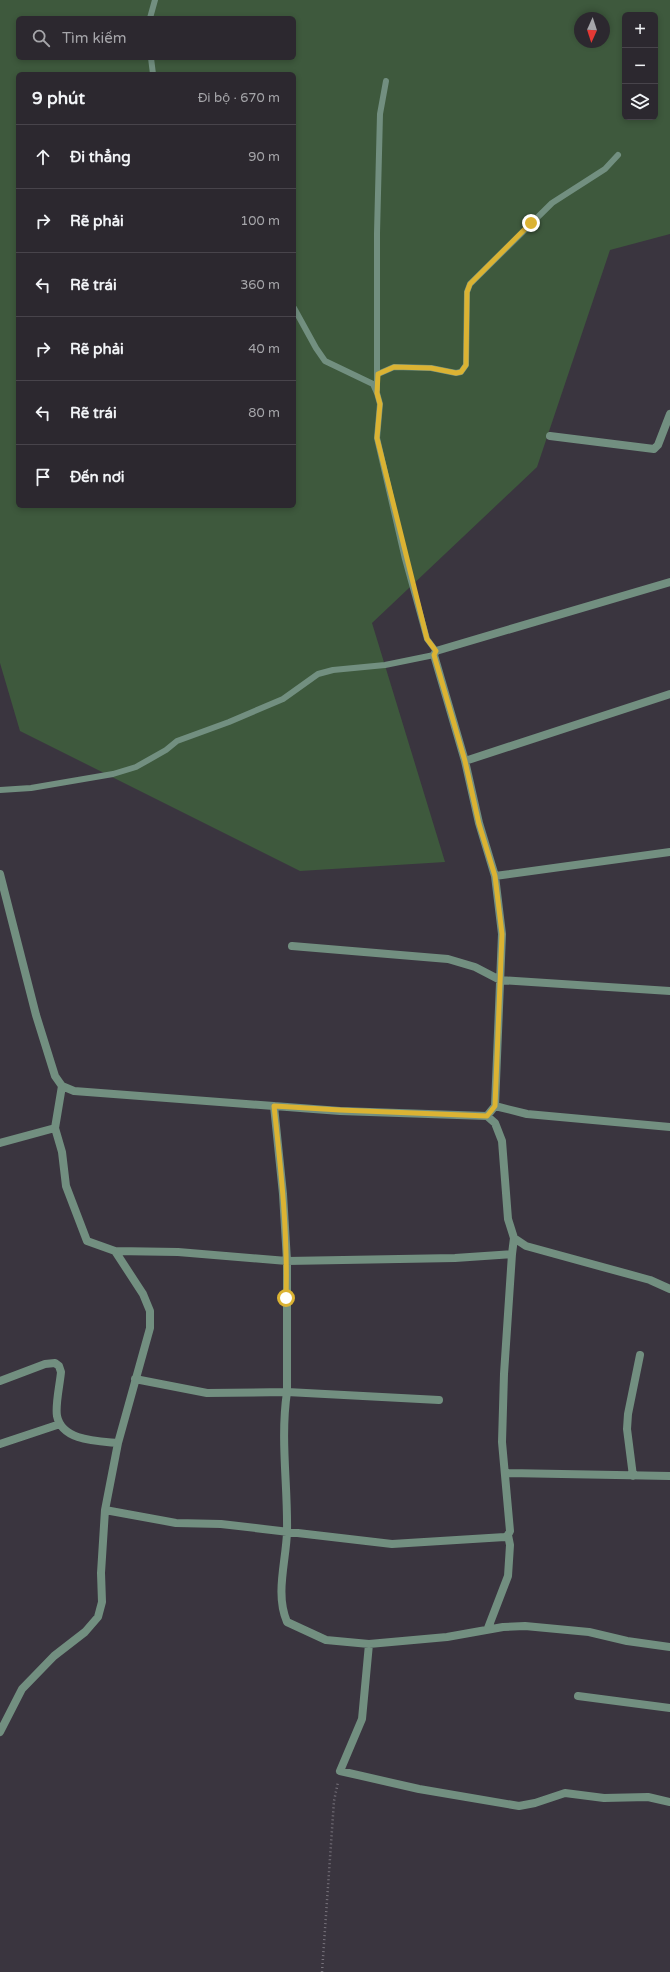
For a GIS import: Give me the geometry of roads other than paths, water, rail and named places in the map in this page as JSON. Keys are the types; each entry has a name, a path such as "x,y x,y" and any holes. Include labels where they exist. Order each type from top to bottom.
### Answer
{"street":[{"path":"550,436 654,449 658,445 670,414"},
{"path":"487,1116 495,1106 502,934 495,876 479,824 465,761 435,653 668,583 670,591"},
{"path":"465,761 670,694"},
{"path":"495,876 670,852"},
{"path":"1,877 36,1015 56,1076 62,1086 74,1091 274,1106 487,1116 495,1123 502,1141 508,1219 514,1238 504,1374 502,1442 510,1531 508,1535 510,1544 508,1576 488,1628"},
{"path":"292,946 448,959 475,967 500,980 670,991"},
{"path":"62,1086 56,1128 62,1152 66,1186 86,1241 115,1251 178,1252 287,1261 455,1258 512,1254"},
{"path":"274,1106 283,1194 287,1261 287,1392 285,1406 287,1532 281,1596 282,1611 287,1622 299,1629 326,1640 369,1644 447,1637 488,1628 525,1626 590,1632 627,1641 670,1647"},
{"path":"495,1106 527,1114 670,1127"},
{"path":"0,1143 56,1128"},
{"path":"514,1238 526,1246 650,1280 670,1289"},
{"path":"0,1732 22,1690 54,1656 85,1632 98,1617 102,1602 101,1573 105,1510 118,1443 150,1328 150,1311 143,1294 115,1251"},
{"path":"633,1476 628,1421 640,1355"},
{"path":"0,1381 45,1364 56,1363 61,1372 57,1415 64,1430 74,1436 118,1443"},
{"path":"135,1379 208,1393 287,1392 439,1400"},
{"path":"0,1444 60,1424"},
{"path":"505,1473 670,1476"},
{"path":"105,1510 176,1522 221,1524 392,1544 505,1537 508,1535"},
{"path":"369,1644 362,1719 340,1771 419,1789 519,1806 535,1803 565,1793 604,1798 648,1797 670,1802"},
{"path":"578,1696 670,1708"}],"lane":[{"path":"151,16 156,0"},
{"path":"151,60 153,72"},
{"path":"377,393 377,233 380,114 386,80"},
{"path":"378,374 394,367 431,368 456,373 461,372 466,365 467,292 470,284 552,203 605,168 618,155"},
{"path":"0,790 31,788 113,774 136,767 177,741 229,722 283,699 318,674 333,670 385,665 435,653 427,639 377,438 380,404 377,393 373,384 325,361 296,312"}]}
